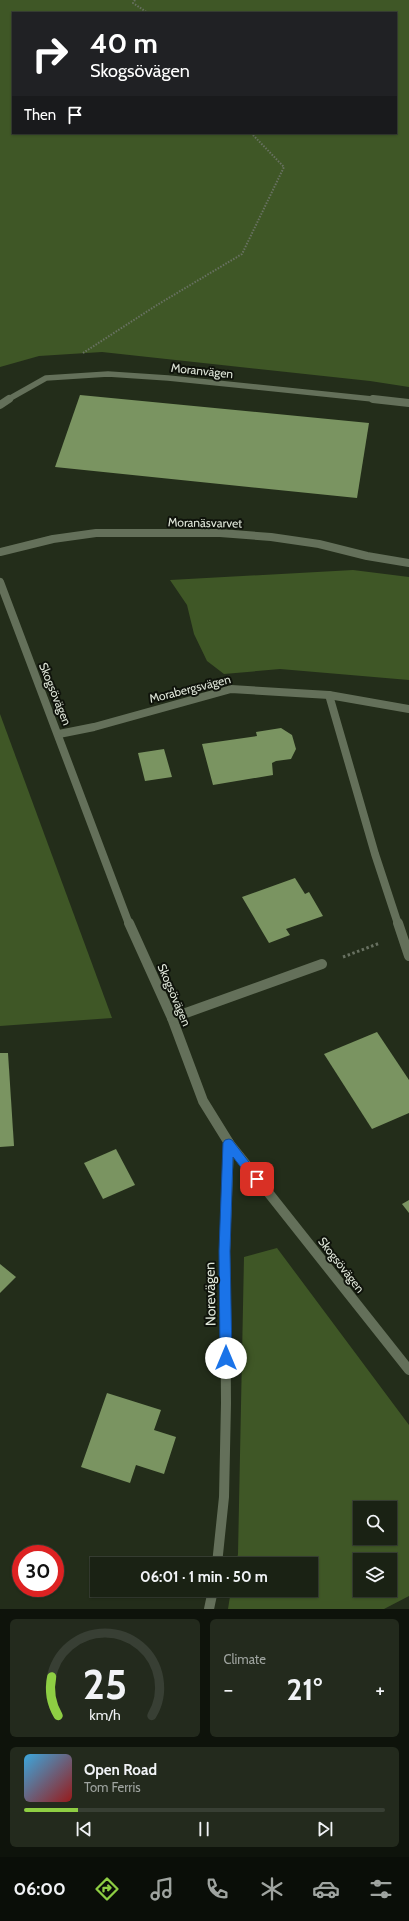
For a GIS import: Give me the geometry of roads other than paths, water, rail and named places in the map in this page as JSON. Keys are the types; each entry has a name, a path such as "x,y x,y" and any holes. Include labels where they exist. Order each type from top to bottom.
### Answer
{"street":[{"name":"Moranvägen","path":"0,406 26,388 46,378 73,374 108,374 168,378 409,403"},
{"name":"Moranäsvarvet","path":"0,552 53,539 96,533 220,533 271,537 319,544 367,556 409,563"},
{"name":"Skogsövägen","path":"0,582 31,666 59,734 89,821 125,914 172,1018 203,1101 229,1143 409,1370"},
{"name":"Morabergsvägen","path":"59,734 94,727 230,689 330,695 409,709"},
{"path":"330,695 375,854 409,956"},
{"path":"172,1018 322,964"},
{"name":"Norevägen","path":"218,1557 224,1497 226,1403 225,1251 229,1143"},
{"path":"209,1609 212,1597"}]}
